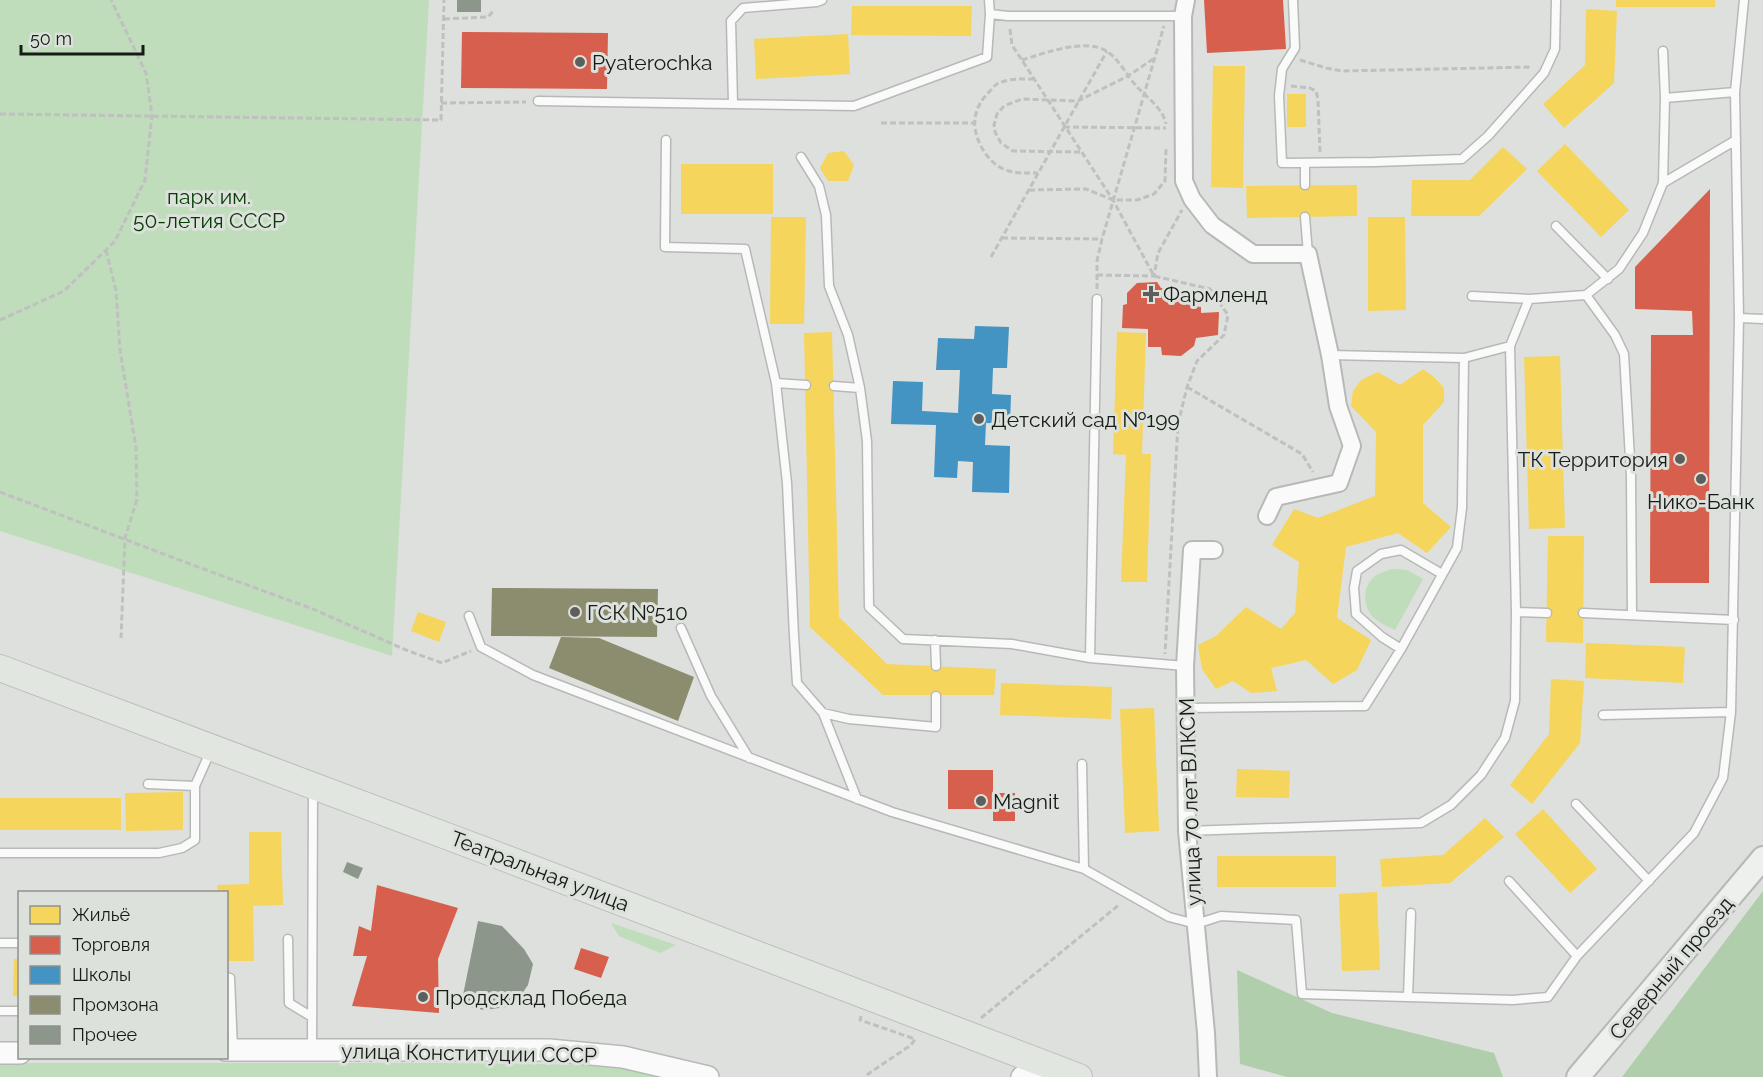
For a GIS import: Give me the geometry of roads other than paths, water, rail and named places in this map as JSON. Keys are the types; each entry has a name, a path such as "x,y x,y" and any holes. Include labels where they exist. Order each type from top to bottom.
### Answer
{"main road":[{"name":"Театральная улица","path":"0,668 1079,1077"},
{"name":"Северный проезд","path":"1578,1077 1763,858"}],"street":[{"path":"1179,10 1184,181 1192,199 1212,225 1253,254 1308,254 1330,355 1338,406 1352,446 1339,483 1276,497 1267,516"},
{"name":"улица 70 лет ВЛКСМ","path":"1208,1077 1187,831 1185,666 1192,550 1214,550"},
{"name":"улица Конституции СССР","path":"230,1050 549,1050 623,1057 708,1077"},
{"path":"0,1053 18,1053"},
{"path":"1022,1077 1050,1066"}],"lane":[{"path":"733,103 731,21 743,8 818,3 822,0"},
{"path":"538,101 854,106 987,57 989,0"},
{"path":"1293,0 1295,48 1284,62 1279,96 1282,163 1462,159 1488,136 1544,73 1555,49 1556,0"},
{"path":"469,616 481,647 533,675 892,812 1084,869 1169,917 1196,924 1221,916 1296,920 1302,994 1513,1000 1548,997 1577,956 1694,833 1724,778 1731,712 1734,620 1738,318 1735,92 1744,0"},
{"path":"990,14 1008,16 1179,10"},
{"path":"1472,296 1528,299 1586,295 1619,269 1643,233 1663,183 1665,98 1663,51"},
{"path":"1665,98 1735,92"},
{"path":"666,140 665,247 745,249 776,383 787,483 797,683 823,712 857,799"},
{"path":"1663,183 1736,140"},
{"path":"801,157 819,186 826,215 830,286 848,335 860,388 867,441 869,607 903,639 1012,644 1090,658 1185,666"},
{"path":"1305,163 1305,185"},
{"path":"1305,217 1308,254"},
{"path":"1556,226 1608,279"},
{"path":"1586,295 1615,335 1624,354 1631,476 1632,615"},
{"path":"1090,658 1096,299"},
{"path":"1187,831 1421,823 1451,805 1481,775 1505,738 1515,701 1516,612 1510,346 1528,299"},
{"path":"1738,318 1763,320"},
{"path":"1330,355 1464,358 1510,346"},
{"path":"1186,708 1365,706 1401,649 1456,548 1462,508 1464,358"},
{"path":"776,383 806,385"},
{"path":"834,386 860,388"},
{"path":"1401,649 1382,637 1356,614 1354,588 1358,572 1381,554 1401,550 1442,574"},
{"path":"1516,612 1547,613"},
{"path":"1583,613 1734,620"},
{"path":"681,628 711,696 750,758"},
{"path":"935,640 936,666"},
{"path":"823,712 849,720 936,727 936,696"},
{"path":"1603,715 1731,712"},
{"path":"0,854 159,853 182,848 195,840 195,786 212,747"},
{"path":"1082,764 1084,869"},
{"path":"147,784 195,786"},
{"path":"312,1050 313,786"},
{"path":"1576,804 1649,881"},
{"path":"1509,881 1577,956"},
{"path":"1408,997 1411,913"},
{"path":"288,939 289,1003 312,1017"},
{"path":"0,944 18,943"},
{"path":"228,978 230,978 230,1050"},
{"path":"0,1011 18,1011"}],"place":[{"name":"Pyaterochka","path":"580,62"},
{"name":"Фармленд","path":"1151,294"},
{"name":"Детский сад №199","path":"979,419"},
{"name":"ТК Территория","path":"1680,459"},
{"name":"Нико-Банк","path":"1701,479"},
{"name":"ГСК №510","path":"575,612"},
{"name":"Magnit","path":"981,801"},
{"name":"Продсклад Победа","path":"423,997"}],"park label":[{"name":"парк им. 50-летия СССР","path":"209,208"}]}
